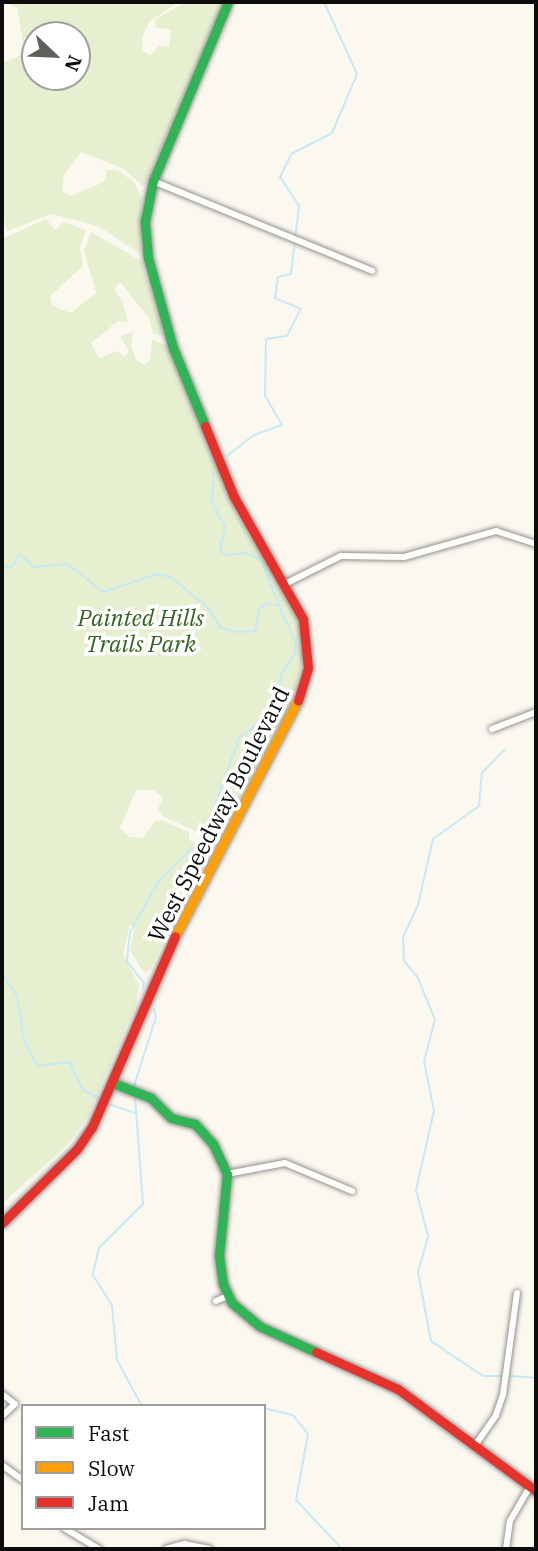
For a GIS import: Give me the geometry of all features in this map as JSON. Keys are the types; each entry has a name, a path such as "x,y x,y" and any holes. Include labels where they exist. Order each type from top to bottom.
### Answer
{"main road":[{"name":"West Speedway Boulevard","path":"2,1223 77,1149 113,1083 173,941 282,736 305,683 308,640 303,619 234,497 173,348 148,258 145,221 153,181 228,2"},
{"path":"113,1083 151,1098 171,1118 195,1125 213,1144 227,1174 219,1256 228,1296 260,1326 380,1379 476,1444 533,1489"}],"street":[{"path":"153,181 372,271"},
{"path":"285,584 341,556 404,557 496,531 536,544"},
{"path":"492,729 536,712"},
{"path":"227,1174 285,1163 352,1191"},
{"path":"476,1444 496,1415 503,1395 517,1293"},
{"path":"216,1301 228,1296"},
{"path":"2,1394 15,1404 2,1416"},
{"path":"2,1465 21,1479"},
{"path":"506,1549 510,1521 533,1489"},
{"path":"67,1530 99,1549"},
{"path":"166,1549 188,1544 211,1549"}],"green space":[{"path":"2,2 178,2 149,22 142,38 143,51 150,55 159,46 169,47 171,30 155,27 156,19 186,2 223,2 144,187 124,169 81,152 64,175 62,191 71,196 104,182 107,170 117,170 134,182 142,199 140,254 98,226 52,214 7,231 2,211 2,63 18,57 21,52 21,91 91,91 91,21 21,21 21,30 17,7"},
{"name":"Painted Hills Trails Park","path":"46,219 55,230 63,222 86,230 80,247 83,266 50,296 52,305 60,309 71,313 96,293 84,251 91,232 141,261 164,336 153,333 149,318 120,282 114,290 122,300 128,322 118,321 91,343 99,358 118,351 124,357 129,352 120,336 133,332 131,345 136,360 144,365 150,360 152,339 167,346 237,515 300,621 304,654 290,707 216,840 162,816 158,809 163,797 154,790 136,790 120,828 129,837 143,838 155,821 161,820 189,832 189,840 204,847 205,854 150,970 144,973 130,950 134,930 130,924 123,954 139,985 136,1005 88,1116 68,1144 2,1204 2,239"}],"waterway":[{"path":"227,456 254,435 282,425 265,395 266,339 287,336 301,309 275,298 278,277 291,274 299,206 280,177 291,154 332,133 357,74 324,2"},
{"path":"214,472 212,502 225,527 220,551 227,555 247,553 261,560 279,605"},
{"path":"2,568 11,567 20,554 34,567 67,564 104,592 157,574 171,577 209,609 221,628 237,632 255,631 260,607 268,603 279,606 296,643 295,654 282,672 274,713 239,738 208,826"},
{"path":"504,750 482,773 479,806 433,839 418,905 403,937 404,961 418,978 435,1020 424,1061 434,1111 416,1190 428,1236 418,1272 431,1341 483,1376 504,1376"},
{"path":"143,988 144,983 127,961 130,932 160,879 196,845"},
{"path":"2,975 17,996 24,1040 37,1066 70,1062 83,1090 98,1098"},
{"path":"134,1086 156,1017 154,1009"},
{"path":"135,1097 143,1204 99,1248 93,1275 112,1306 117,1360 141,1404"},
{"path":"108,1104 136,1113"},
{"path":"510,1376 536,1378"},
{"path":"266,1408 293,1415 308,1434 296,1500 342,1549"}],"traffic: fast":[{"path":"205,426 173,348 148,258 145,221 153,181 228,2"},
{"path":"113,1083 151,1098 171,1118 195,1124 213,1144 227,1174 219,1256 223,1284 232,1303 259,1326 316,1352"}],"traffic: slow":[{"path":"175,936 298,700"}],"traffic: jam":[{"path":"205,426 234,497 303,619 308,668 298,700"},
{"path":"2,1223 77,1149 92,1127 175,936"},
{"path":"316,1352 398,1389 536,1491"}]}
